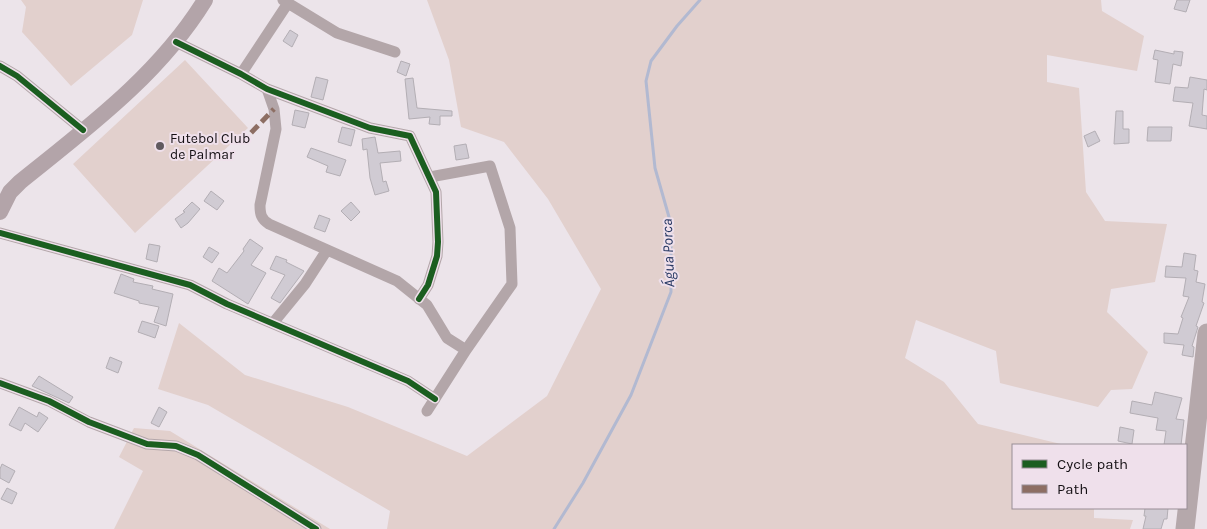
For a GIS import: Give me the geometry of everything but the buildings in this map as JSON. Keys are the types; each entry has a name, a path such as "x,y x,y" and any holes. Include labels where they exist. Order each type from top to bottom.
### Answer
{"main road":[{"path":"0,212 10,192 20,182 118,100 176,42 205,0"},
{"path":"1185,529 1207,333"}],"street":[{"path":"241,74 286,2 337,33 395,52"},
{"path":"176,42 241,74 267,90 370,128 410,136 436,192 438,242 432,273 428,285 419,299"},
{"path":"0,66 17,76 83,130"},
{"path":"267,90 274,109 276,129 260,205 260,214 263,220 397,281 427,306 447,338 466,350"},
{"path":"427,411 466,350 512,284 510,228 490,166 430,177"},
{"path":"0,233 190,285 227,304 408,381 435,399"},
{"path":"273,323 305,284 327,250"},
{"path":"0,383 38,396 89,422 147,444 170,445 186,450 316,529"}],"shaded area":[{"path":"21,0 143,0 132,35 71,86 22,32 26,7"},
{"path":"427,0 1101,0 1102,11 1144,36 1137,71 1047,55 1047,82 1079,88 1086,192 1105,221 1167,224 1155,282 1111,289 1107,312 1148,352 1132,389 1111,390 1098,407 1000,383 996,351 916,320 905,358 944,382 978,424 1061,444 1012,444 1012,509 1094,509 1094,518 1133,520 1130,529 387,529 390,511 208,405 158,389 179,323 245,375 348,407 467,456 547,396 601,289 548,199 504,142 461,127 449,60"},
{"name":"Futebol Club de Palmar","path":"185,60 248,128 135,233 73,164"},
{"path":"134,428 170,431 330,529 114,529 143,471 119,457"}],"waterway":[{"name":"Água Porca","path":"554,529 583,483 631,395 671,292 671,224 655,168 646,81 651,61 677,26 700,0"}],"marked path":[{"path":"239,141 246,138 274,109"}],"cycle path":[{"path":"176,42 267,89 370,128 410,136 436,192 437,256 428,285 419,299"},
{"path":"0,66 17,76 83,130"},
{"path":"0,233 190,285 227,304 408,381 435,399"},
{"path":"0,383 49,401 89,422 147,444 176,446 198,455 316,529"}],"place":[{"name":"Futebol Club de Palmar","path":"160,146"}]}
